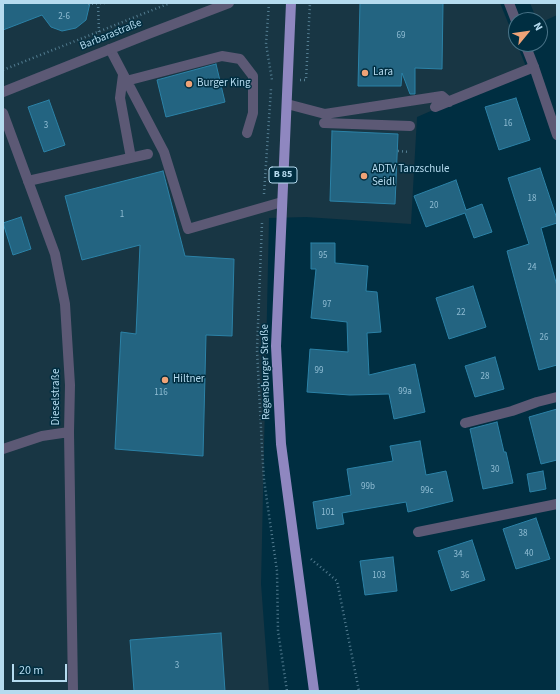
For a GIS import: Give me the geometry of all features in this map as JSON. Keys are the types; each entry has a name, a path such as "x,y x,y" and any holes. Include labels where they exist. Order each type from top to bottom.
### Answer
{"main road":[{"name":"Regensburger Straße","path":"291,3 276,346 280,444 314,691"}],"street":[{"name":"Barbarastraße","path":"3,92 229,3"},
{"path":"110,49 164,152 188,229 282,202"},
{"path":"528,52 557,135"},
{"path":"125,78 222,56 240,59 253,76 253,113 247,133"},
{"path":"435,107 534,67"},
{"path":"125,78 120,98 131,158"},
{"path":"287,104 325,114 442,96 449,102"},
{"name":"Dieselstraße","path":"3,113 55,254 65,304 70,384 69,432 73,691"},
{"path":"324,123 410,126"},
{"path":"28,181 148,154"},
{"path":"464,423 512,411 557,397"},
{"path":"3,449 42,436 69,432"},
{"path":"418,532 557,504"}],"path":[{"path":"98,3 99,32"},
{"path":"88,4 106,3"},
{"path":"3,70 170,3"},
{"path":"306,80 310,3"},
{"path":"398,151 410,152"},
{"path":"311,559 337,581 359,691"},
{"path":"277,571 278,631 287,691"}],"shaded area":[{"path":"3,3 500,3 508,23 508,52 520,52 527,69 417,117 411,224 306,217 269,218 261,584 269,691 3,691"},
{"path":"530,3 557,3 557,15 548,19 548,12 534,12"}],"building":[{"path":"3,3 90,3 86,20 76,28 62,31 51,27 42,15 3,30"},
{"path":"360,3 443,3 442,69 415,68 415,94 410,94 402,73 401,86 358,86"},
{"path":"216,64 225,102 166,117 157,80"},
{"path":"516,98 530,140 499,150 485,107"},
{"path":"49,100 65,145 44,152 28,107"},
{"name":"ADTV Tanzschule Seidl","path":"332,131 398,134 395,204 330,201"},
{"path":"540,168 557,219 557,223 541,228 557,286 557,365 539,370 507,251 529,244 508,178"},
{"path":"163,171 185,256 234,259 232,336 206,335 203,456 115,449 121,332 136,334 140,245 82,260 65,196"},
{"path":"456,180 466,210 482,204 492,232 474,238 465,213 426,227 414,196"},
{"path":"21,217 31,249 13,255 3,223"},
{"path":"311,243 335,243 335,263 368,266 366,291 377,292 381,332 367,333 369,375 415,364 425,412 394,419 389,394 350,395 307,392 310,349 348,352 347,322 311,318 316,269 311,269"},
{"path":"473,286 486,327 449,339 436,298"},
{"path":"495,357 504,389 475,397 465,366"},
{"path":"557,409 557,460 541,464 529,417"},
{"path":"497,422 513,483 483,489 470,429"},
{"path":"420,441 426,475 446,471 453,501 408,512 406,502 342,513 344,524 317,529 313,502 351,495 347,469 393,461 390,446"},
{"path":"543,471 546,489 530,492 527,474"},
{"path":"536,518 550,559 516,569 503,529"},
{"path":"472,540 485,580 451,591 438,551"},
{"path":"393,557 397,591 365,595 360,561"},
{"path":"221,633 225,691 134,691 130,640"}],"place":[{"name":"Lara","path":"365,73"},
{"name":"Burger King","path":"189,84"},
{"name":"ADTV Tanzschule Seidl","path":"364,176"},
{"name":"Hiltner","path":"165,380"}]}
